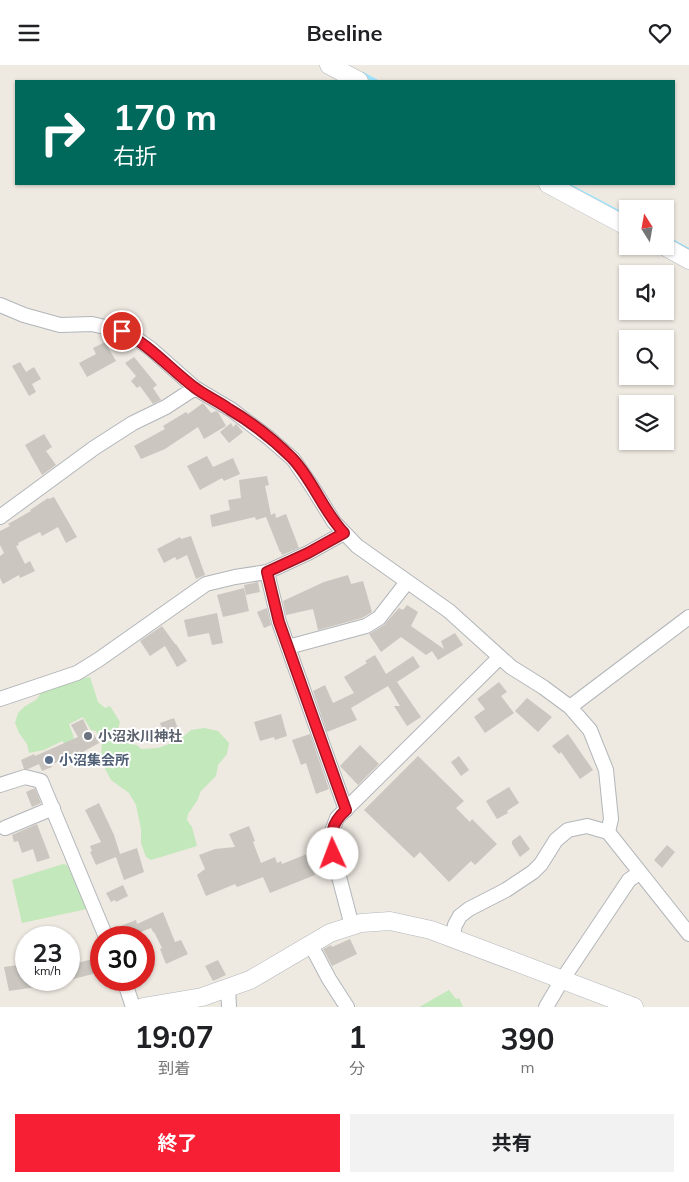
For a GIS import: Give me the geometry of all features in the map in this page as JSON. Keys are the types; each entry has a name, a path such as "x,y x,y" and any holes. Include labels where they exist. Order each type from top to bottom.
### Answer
{"street":[{"path":"329,65 357,80"},
{"path":"550,185 619,222"},
{"path":"674,252 689,260"},
{"path":"0,305 24,315 60,325 92,324 122,331 151,349 195,388 232,410 269,438 293,459 334,522 356,546 449,611 511,667 570,707 590,730 606,770 611,819 608,832"},
{"path":"0,517 94,448 195,388"},
{"path":"0,699 77,673 206,584 267,572 308,553 344,533"},
{"path":"267,572 273,603 346,810"},
{"path":"288,647 366,626 379,618 407,582"},
{"path":"570,707 689,617"},
{"path":"352,925 333,854 331,835 337,818 500,657"},
{"path":"0,785 25,777 41,781 54,808 78,873 101,926"},
{"path":"5,828 54,808"},
{"path":"452,938 455,925 460,916 533,872 541,864 556,840 568,830 587,827 608,832 689,934"},
{"path":"546,1007 629,880 639,873"},
{"path":"143,1007 202,997 250,980 330,933 361,923 390,921 432,930 634,1007"},
{"path":"310,945 346,1007"},
{"path":"228,987 230,1007"},
{"path":"128,991 133,1007"}],"green space":[{"path":"90,677 98,702 105,708 110,706 120,722 118,729 120,739 129,744 137,745 141,749 158,748 178,741 191,730 204,728 218,731 229,743 227,754 218,765 216,776 201,791 188,814 187,820 192,827 197,846 151,860 146,857 141,843 141,829 136,805 129,793 111,780 101,761 102,741 96,731 91,730 83,717 69,724 74,739 69,747 62,741 44,750 29,753 27,744 15,723 18,713 37,699 42,691"},
{"path":"63,864 67,865 87,909 22,923 12,880"},
{"path":"449,990 456,999 459,998 463,1007 419,1007"}],"building":[{"path":"105,342 116,361 87,377 79,363 96,354 93,348"},
{"path":"134,357 157,385 153,388 161,400 153,404 140,386 137,388 131,381 136,376 125,363"},
{"path":"20,362 26,372 34,367 41,379 32,384 36,392 29,396 12,366"},
{"path":"203,403 211,413 218,412 226,426 204,439 198,427 165,449 141,459 134,446 165,429 163,426 186,412 188,414"},
{"path":"231,423 233,427 236,424 243,432 229,443 220,432"},
{"path":"44,434 52,447 46,451 56,465 42,475 25,445"},
{"path":"207,456 213,467 233,458 240,474 224,481 222,478 200,490 187,466"},
{"path":"267,476 269,485 265,486 271,515 275,513 276,518 286,514 299,548 282,555 266,517 256,520 255,517 212,527 210,515 230,510 228,500 241,498 239,480"},
{"path":"54,497 77,537 66,543 58,527 42,536 40,532 18,543 19,545 16,546 25,564 30,561 35,571 20,578 19,575 3,584 0,578 0,556 4,553 0,545 0,531 10,526 8,524 31,511 48,498"},
{"path":"191,536 205,575 196,579 187,555 177,560 175,557 164,563 157,549 180,537 181,539"},
{"path":"348,575 351,584 363,581 372,612 362,618 318,630 313,609 286,615 283,601 324,582"},
{"path":"258,582 260,592 246,595 244,585"},
{"path":"244,588 249,611 223,617 217,595"},
{"path":"407,605 418,612 411,626 444,649 441,641 455,633 463,645 438,660 432,651 426,655 401,637 381,652 369,634 384,625 399,608 403,610"},
{"path":"267,608 271,625 264,628 257,612"},
{"path":"217,613 223,643 212,645 209,633 188,637 184,620"},
{"path":"162,626 187,661 177,667 165,646 150,656 140,641"},
{"path":"375,655 386,674 413,656 420,667 397,682 421,717 407,726 394,706 400,706 388,686 351,708 357,720 327,732 313,691 325,685 333,703 354,693 344,677 367,663 365,661"},
{"path":"499,682 507,692 501,696 514,713 485,733 474,717 485,709 477,699"},
{"path":"527,698 552,717 538,732 515,711"},
{"path":"281,714 287,736 275,740 274,737 260,741 254,722"},
{"path":"174,718 178,729 164,734 160,723"},
{"path":"83,719 90,734 93,733 99,743 42,771 39,764 24,769 21,760 34,754 35,756 78,737 71,725"},
{"path":"310,734 329,789 316,794 306,763 301,765 292,740"},
{"path":"568,734 593,770 580,779 561,752 559,754 552,746"},
{"path":"360,745 379,764 358,785 340,766"},
{"path":"418,756 464,801 456,808 470,822 472,819 497,844 475,865 471,861 449,882 420,852 414,858 364,810"},
{"path":"459,756 469,770 461,776 451,762"},
{"path":"509,787 519,803 507,811 508,813 497,819 486,801"},
{"path":"35,788 41,803 32,807 26,792"},
{"path":"99,803 114,835 120,854 137,848 144,872 124,880 116,857 96,865 90,852 92,851 90,846 101,842 85,810"},
{"path":"37,824 50,858 37,862 33,849 22,853 18,841 14,842 12,835"},
{"path":"249,826 261,863 275,857 277,863 281,861 282,864 307,854 315,875 270,893 263,877 237,887 235,884 206,896 197,875 205,869 199,855 215,849 235,847 229,834"},
{"path":"520,835 530,849 520,857 512,841"},
{"path":"667,845 675,852 662,868 654,860"},
{"path":"123,885 128,896 116,902 115,900 111,902 106,893"},
{"path":"163,912 175,942 181,940 188,954 166,964 160,949 162,948 155,934 155,926 121,926 136,920 137,924"},
{"path":"350,939 357,954 332,966 323,949"},
{"path":"90,960 90,975 80,977 80,962"},
{"path":"218,960 226,975 213,981 205,966"},
{"path":"15,966 15,990 9,991 4,967"}],"waterway":[{"path":"363,74 374,80"},
{"path":"568,185 619,212"},
{"path":"674,242 689,250"}],"place":[{"name":"小沼氷川神社","path":"88,736"},
{"name":"小沼集会所","path":"49,760"}],"route":[{"path":"122,331 151,349 169,367 195,388 232,410 293,459 334,522 344,533 308,553 267,572 279,622 346,810 337,818 331,835 333,854"}]}
